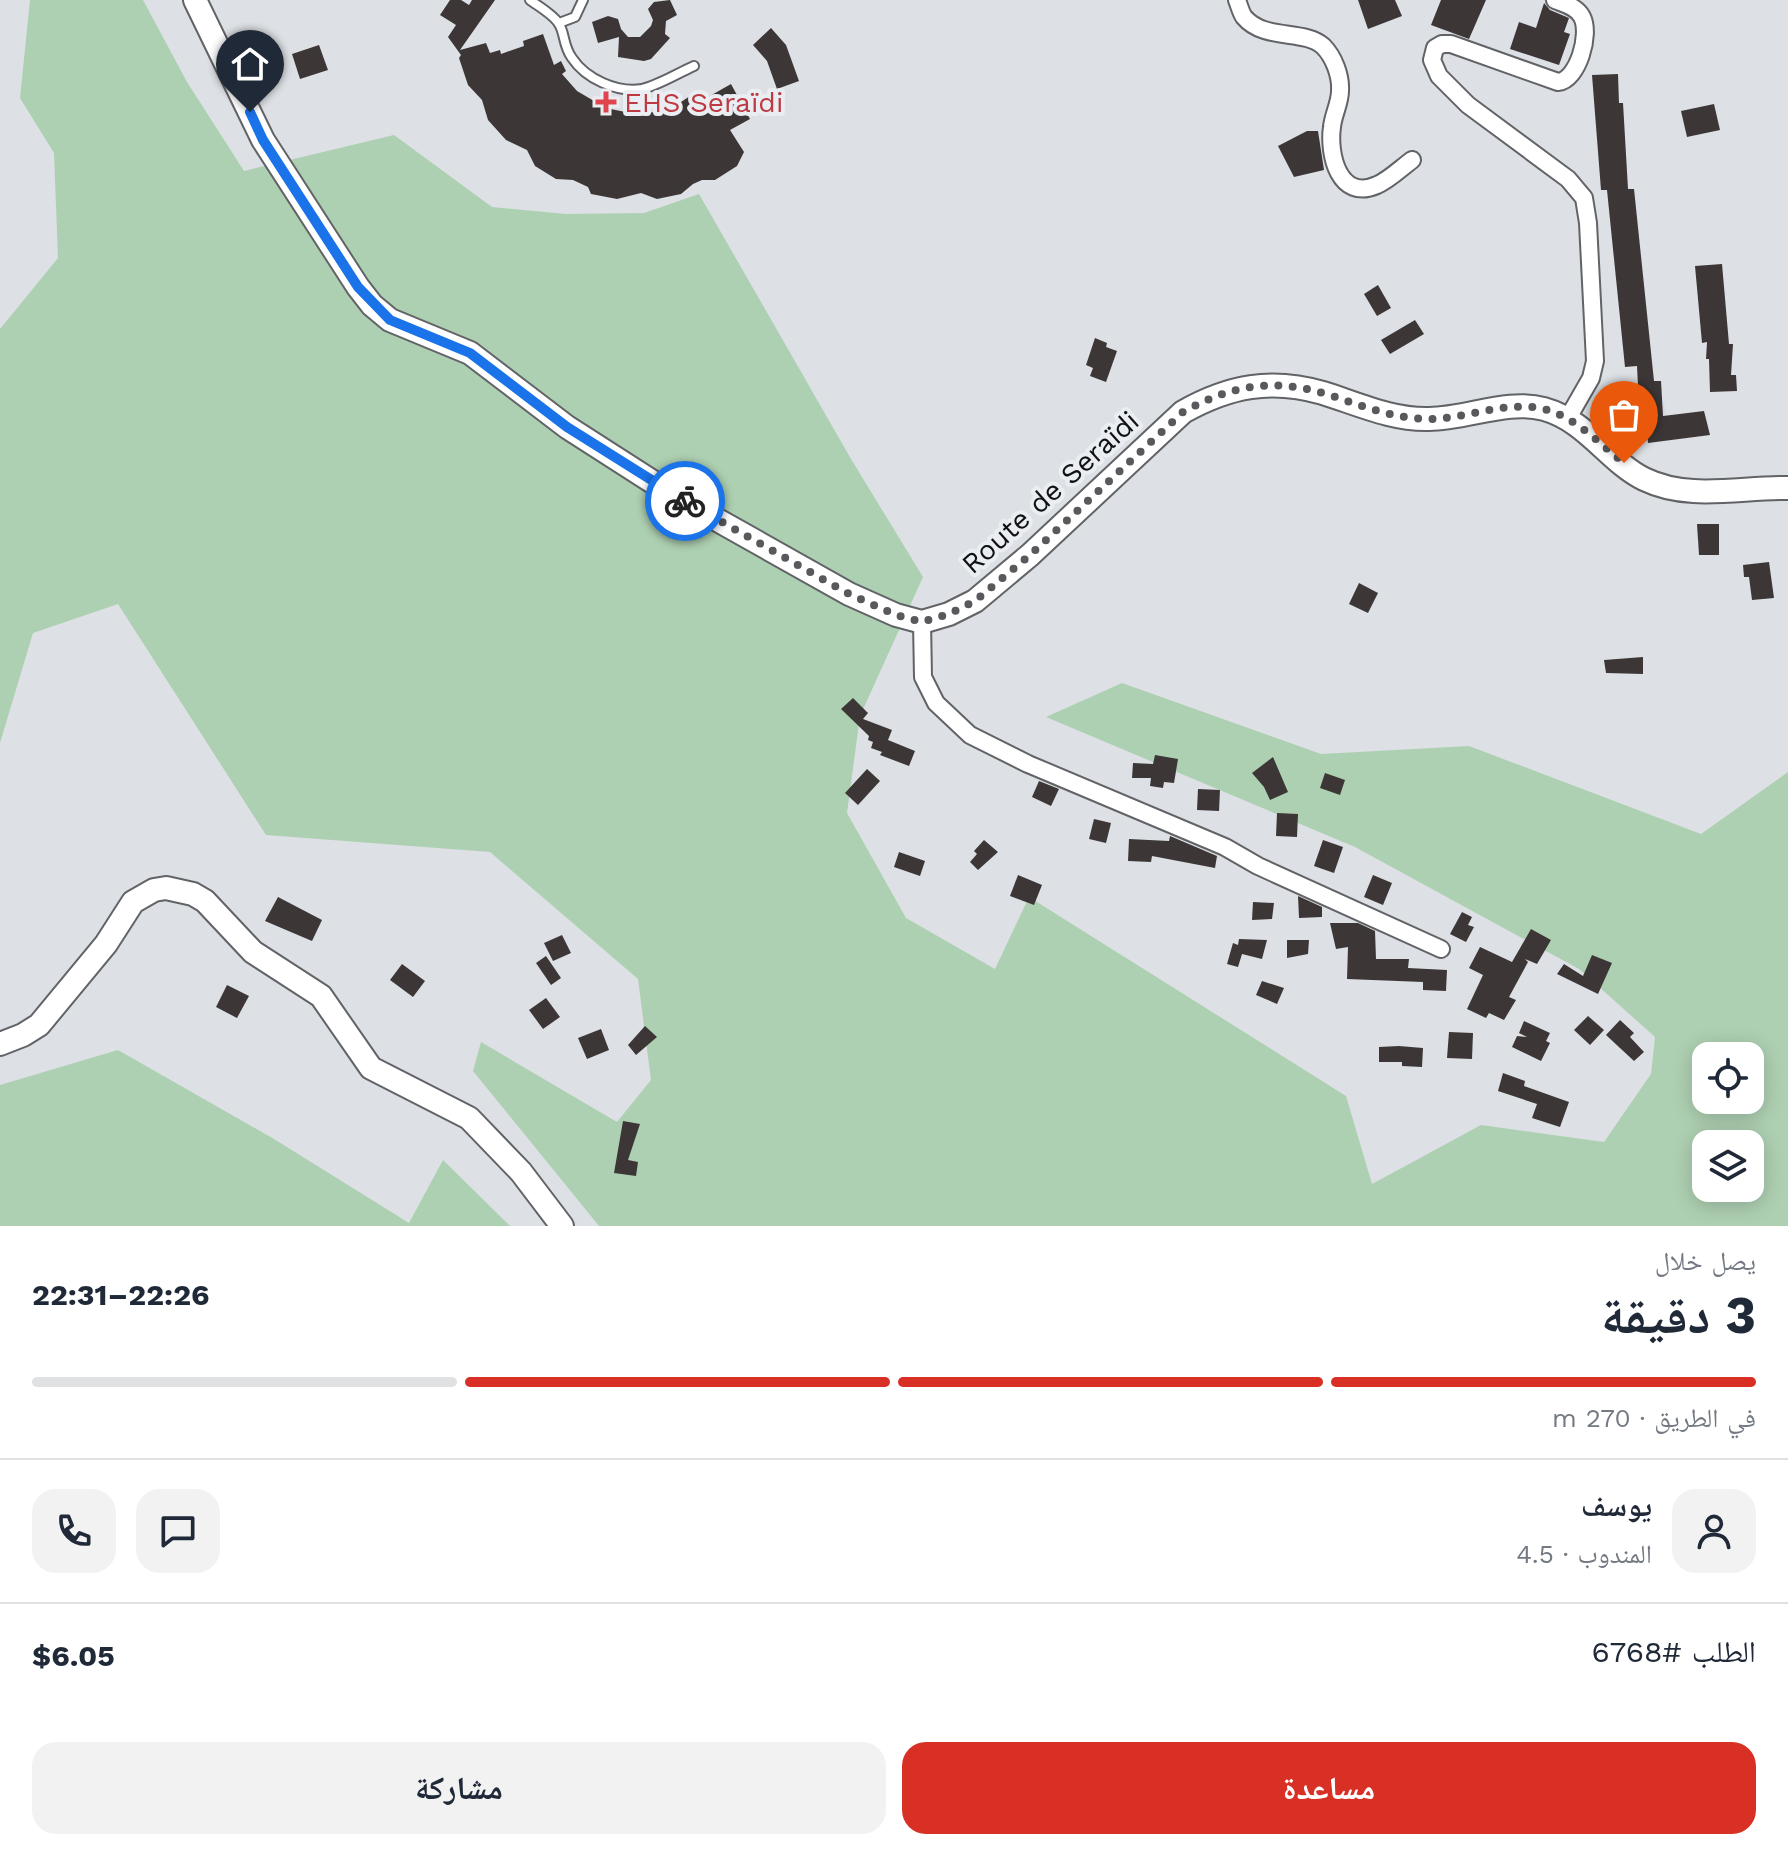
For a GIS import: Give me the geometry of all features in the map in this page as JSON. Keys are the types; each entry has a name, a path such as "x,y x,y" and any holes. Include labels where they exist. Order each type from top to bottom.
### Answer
{"main road":[{"path":"195,0 263,140 358,287 381,313 409,330 470,353 567,427 673,495 849,594 896,615 922,622"},
{"name":"Route de Seraïdi","path":"922,622 949,614 975,601 1030,555 1183,412 1235,388 1272,386 1320,392 1394,416 1430,419 1498,408 1542,408 1568,418 1641,478 1668,487 1691,491 1788,488"},
{"path":"0,1044 39,1025 106,944 133,902 154,890 180,890 193,894 205,901 253,952 321,996 371,1068 469,1118 521,1172 562,1226"}],"street":[{"path":"1237,0 1244,17 1270,33 1322,45 1336,64 1340,91 1332,127 1331,156 1341,178 1356,188 1376,186 1412,160"},
{"path":"1555,0 1574,8 1585,23 1585,38 1573,75 1566,81 1558,82 1451,44 1435,48 1432,60 1439,76 1468,105 1568,179 1584,198 1595,361 1591,378 1568,418"},
{"path":"922,622 923,677 936,703 970,735 1028,764 1225,847 1258,866 1441,949"}],"lane":[{"path":"530,0 559,23 565,47 573,61 584,72 605,84 643,89 694,66"},
{"path":"559,23 575,17 583,0"}],"green space":[{"path":"30,0 143,0 187,82 244,171 394,135 492,207 566,214 644,213 699,194 851,459 923,577 860,716 847,813 906,918 995,969 1029,897 1346,1096 1372,1184 1481,1125 1604,1142 1651,1074 1655,1037 1579,969 1355,847 1046,717 1122,683 1321,754 1469,746 1701,834 1788,772 1788,1226 599,1226 473,1071 481,1042 617,1122 651,1080 638,979 490,852 266,835 118,604 33,633 0,743 0,329 58,258 54,153 20,98"},
{"path":"118,1050 274,1139 409,1223 443,1160 510,1226 0,1226 0,1085"}],"building":[{"path":"450,0 461,0 469,5 472,0 495,0 460,50 486,43 490,53 500,50 501,54 524,46 523,41 543,34 554,65 561,61 566,71 562,74 577,91 606,108 635,114 656,112 675,106 696,92 701,101 731,84 750,119 730,130 744,152 737,166 715,180 702,180 681,194 657,199 641,193 617,199 591,194 588,187 573,180 556,179 535,166 527,150 506,140 488,120 482,100 468,85 459,58 461,55 448,37 456,25 440,15"},
{"path":"670,0 677,15 666,21 665,34 670,38 651,59 644,61 618,57 619,37 598,43 592,22 608,16 618,19 628,37 640,37 653,20 648,9 654,2"},
{"path":"1358,0 1395,0 1402,16 1368,29"},
{"path":"1441,0 1486,0 1469,39 1431,25"},
{"path":"1544,3 1550,10 1569,18 1564,32 1570,34 1559,65 1510,49 1519,22 1536,28"},
{"path":"771,28 786,45 799,81 777,89 767,61 753,45"},
{"path":"319,45 328,70 300,79 292,54"},
{"path":"1618,74 1619,103 1623,103 1628,189 1634,189 1654,381 1661,381 1663,416 1704,411 1710,435 1648,443 1644,407 1639,407 1637,366 1625,367 1607,190 1601,190 1592,75"},
{"path":"1714,104 1720,130 1687,137 1681,111"},
{"path":"1307,131 1318,131 1324,170 1294,177 1278,146"},
{"path":"1722,264 1729,344 1733,344 1731,375 1736,375 1737,391 1710,392 1707,342 1702,343 1695,266"},
{"path":"1378,285 1391,308 1377,316 1364,294"},
{"path":"1415,320 1424,334 1390,354 1381,340"},
{"path":"1095,338 1117,351 1106,382 1090,376 1093,368 1086,365"},
{"path":"1697,524 1719,524 1719,555 1699,555"},
{"path":"1769,562 1774,598 1752,600 1749,577 1744,577 1743,565"},
{"path":"1359,583 1378,593 1368,613 1349,604"},
{"path":"1643,657 1643,674 1606,673 1604,660"},
{"path":"853,698 868,713 863,719 892,730 888,740 915,751 909,766 880,755 882,752 871,748 873,742 868,740 869,736 841,709"},
{"path":"1155,755 1178,759 1174,783 1164,782 1163,788 1150,786 1151,778 1132,778 1133,763 1153,764"},
{"path":"1273,757 1288,792 1270,800 1252,773"},
{"path":"867,769 880,781 858,805 845,793"},
{"path":"1325,773 1345,780 1340,795 1320,788"},
{"path":"1039,781 1059,789 1051,806 1032,797"},
{"path":"1198,789 1220,790 1219,811 1197,810"},
{"path":"1277,813 1298,814 1297,837 1276,836"},
{"path":"1094,819 1111,823 1106,843 1089,839"},
{"path":"1170,836 1217,856 1215,868 1152,856 1151,862 1128,861 1129,839 1169,841"},
{"path":"984,840 998,852 978,870 970,862 977,854 974,851"},
{"path":"1323,840 1343,847 1334,873 1314,866"},
{"path":"899,852 925,861 920,876 894,867"},
{"path":"1018,875 1042,885 1034,905 1010,896"},
{"path":"1373,875 1392,883 1383,905 1364,897"},
{"path":"1298,896 1322,907 1322,917 1299,918"},
{"path":"278,897 322,920 312,941 265,921"},
{"path":"1253,902 1274,903 1272,919 1252,920"},
{"path":"1462,912 1472,917 1468,925 1474,927 1466,942 1450,934"},
{"path":"1330,923 1358,923 1375,931 1376,959 1409,959 1408,968 1447,970 1446,991 1423,990 1423,982 1347,979 1348,947 1336,949"},
{"path":"1531,929 1551,940 1537,964 1525,959 1528,962 1509,997 1516,1000 1504,1020 1489,1013 1486,1018 1467,1009 1483,975 1469,968 1480,947 1512,962"},
{"path":"562,935 571,953 553,961 544,943"},
{"path":"1239,939 1267,940 1262,959 1242,954 1238,967 1227,964 1233,943 1238,945"},
{"path":"1287,940 1309,940 1308,954 1287,958"},
{"path":"1592,955 1612,963 1598,994 1557,974 1564,964 1583,976"},
{"path":"546,956 561,978 551,985 536,963"},
{"path":"402,964 425,981 413,997 390,980"},
{"path":"1262,981 1284,988 1277,1004 1256,995"},
{"path":"227,985 249,996 237,1018 216,1007"},
{"path":"546,998 560,1017 543,1029 529,1010"},
{"path":"1588,1016 1604,1030 1590,1045 1574,1030"},
{"path":"1620,1020 1634,1033 1630,1037 1644,1052 1634,1061 1606,1035"},
{"path":"1524,1021 1550,1033 1546,1041 1550,1043 1541,1061 1512,1047 1517,1036 1527,1037 1519,1033"},
{"path":"645,1026 657,1037 636,1055 628,1045"},
{"path":"601,1029 609,1050 587,1059 578,1038"},
{"path":"1449,1032 1473,1033 1472,1059 1447,1058"},
{"path":"1379,1047 1423,1048 1422,1067 1402,1066 1402,1062 1379,1062"},
{"path":"1503,1073 1525,1081 1524,1086 1569,1102 1560,1127 1532,1118 1537,1104 1498,1091"},
{"path":"623,1121 640,1124 628,1160 638,1162 636,1176 614,1173"}],"way so far":[{"path":"685,501 849,594 896,615 922,622 949,614 975,601 1030,555 1183,412 1235,388 1272,386 1320,392 1394,416 1430,419 1498,408 1542,408 1568,418 1624,463"}],"place":[{"name":"EHS Seraïdi","path":"606,102"}],"route":[{"path":"250,112 263,140 372,305 409,330 470,353 567,427 685,501"}]}
